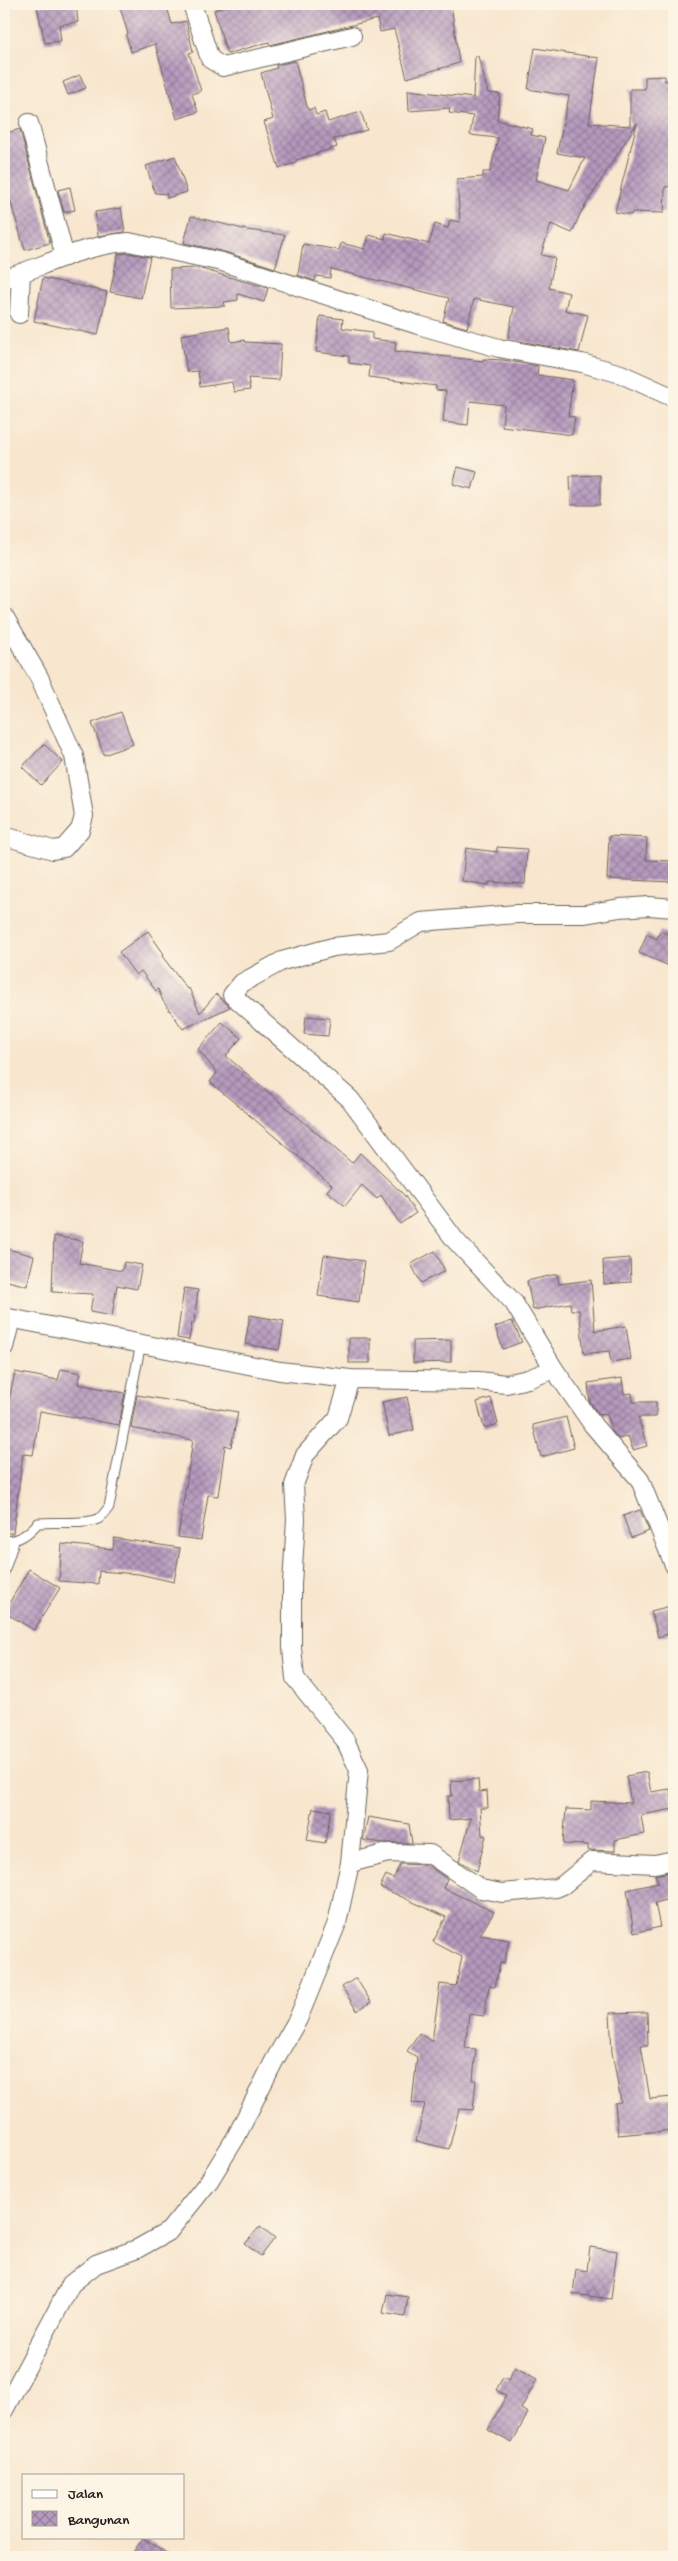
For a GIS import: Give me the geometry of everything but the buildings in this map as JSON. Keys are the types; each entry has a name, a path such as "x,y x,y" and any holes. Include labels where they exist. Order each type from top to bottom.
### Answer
{"street":[{"path":"192,4 210,59 223,67 228,68 352,36"},
{"path":"29,123 66,257"},
{"path":"4,279 66,257 117,242 129,242 222,262 418,325 499,348 582,363 621,374 674,398"},
{"path":"19,314 21,273"},
{"path":"4,616 40,677 74,756 84,816 80,830 64,848 53,850 4,836"},
{"path":"674,908 649,906 620,908 585,914 525,914 421,922 389,941 333,947 282,961 242,983 232,994 254,1016 350,1099 455,1240 514,1303 554,1369 593,1425 640,1480 674,1565"},
{"path":"4,1347 7,1318 141,1342 280,1371 350,1379 478,1380 506,1384 528,1379 554,1369"},
{"path":"4,2410 72,2284 96,2264 137,2249 169,2231 209,2181 236,2137 274,2060 298,2019 337,1923 350,1863 359,1770 345,1740 295,1678 292,1648 292,1584 296,1519 294,1485 305,1455 338,1418 350,1379"},
{"path":"350,1863 388,1854 430,1854 481,1889 502,1893 556,1888 563,1885 592,1861 655,1864 674,1860"}],"lane":[{"path":"4,1541 14,1541 28,1534 38,1523 60,1520 86,1523 100,1518 109,1507 141,1342"},
{"path":"4,1572 14,1541"}]}
